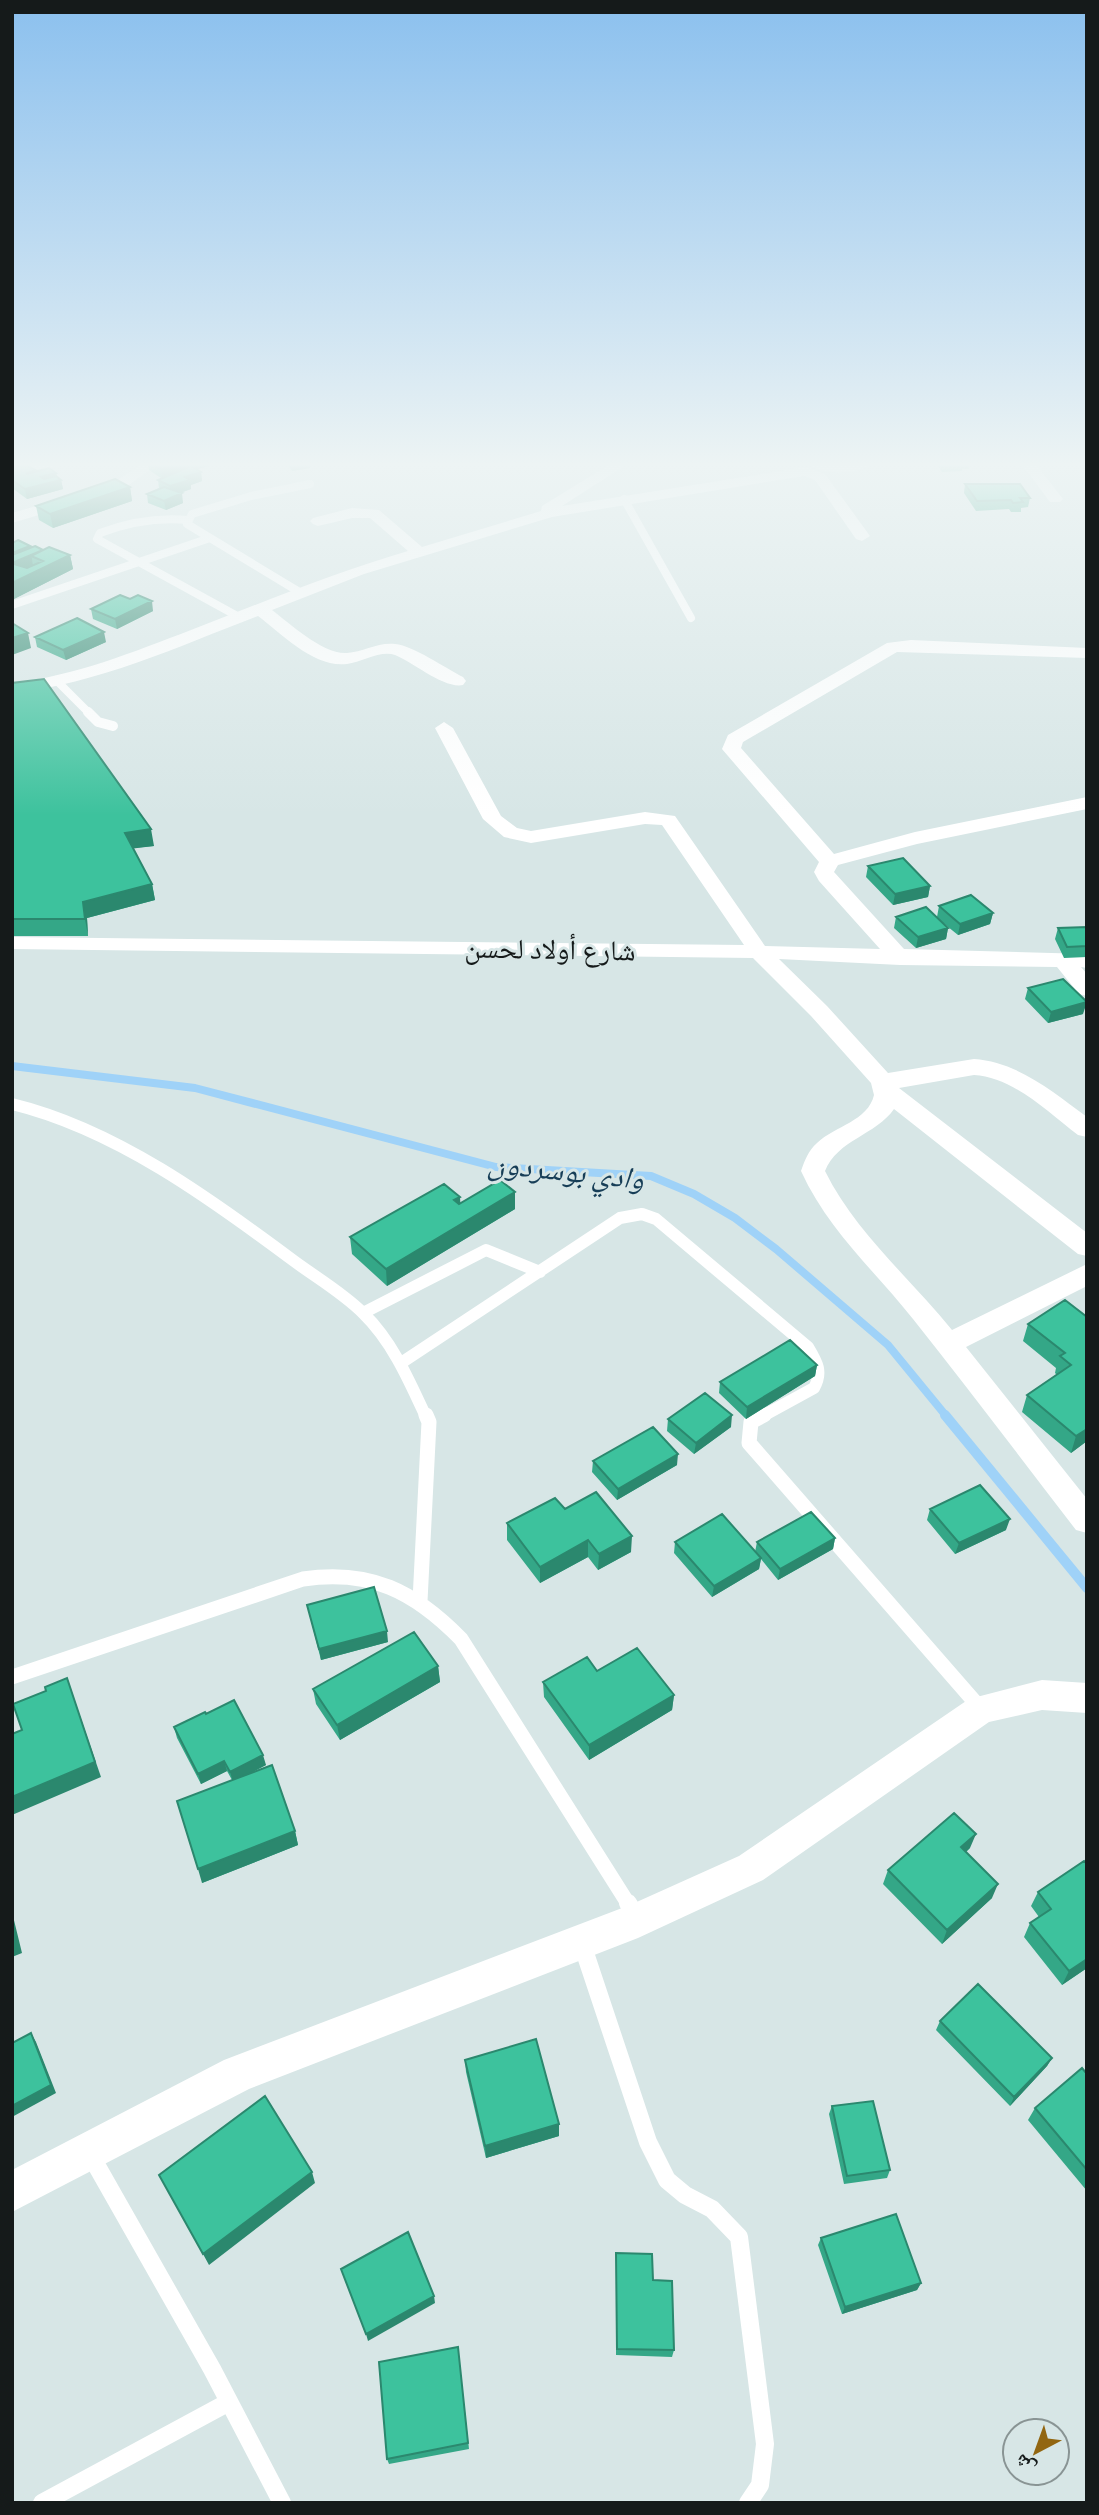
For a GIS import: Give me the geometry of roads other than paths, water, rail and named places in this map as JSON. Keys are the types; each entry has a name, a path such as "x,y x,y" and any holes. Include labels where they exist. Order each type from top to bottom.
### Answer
{"street":[{"path":"12,688 56,680 133,658 339,580"},
{"path":"260,609 334,659 354,657 386,648 396,649 457,681"},
{"path":"830,860 731,749 735,739 893,647 911,645 1087,653"},
{"path":"444,728 494,819 511,833 531,837 645,818 668,820 760,952 819,1011 885,1086 1087,1247"},
{"path":"900,958 830,881 824,872 830,860 915,838 1087,803"},
{"name":"شارع أولاد لحسن","path":"12,943 760,952 900,958 1087,961"},
{"path":"1064,961 1087,989"},
{"path":"885,1086 975,1067 989,1067 1018,1082 1087,1129"},
{"path":"885,1086 888,1100 883,1109 875,1117 833,1142 819,1156 813,1171 823,1194 840,1220 921,1310 1087,1521"},
{"path":"947,1345 1087,1274"},
{"path":"12,2192 237,2074 638,1920 751,1868 981,1709 1042,1695 1087,1699"}],"lane":[{"path":"12,605 85,580"},
{"path":"172,580 239,618"},
{"path":"279,580 301,593"},
{"path":"670,580 691,618"},
{"path":"56,680 98,722 113,726"},
{"path":"12,1104 45,1112 100,1136 186,1184 363,1313 401,1363 429,1422 420,1601"},
{"path":"401,1363 620,1219 642,1214 656,1219 808,1347 820,1367 819,1380 814,1388 751,1422 749,1443 981,1709"},
{"path":"363,1313 486,1250 540,1272"},
{"path":"12,1677 311,1576 359,1577 420,1601 438,1614 461,1639 638,1920"},
{"path":"581,1942 648,2142 667,2180 685,2195 712,2208 739,2236 765,2444 760,2485 748,2503"},
{"path":"89,2152 229,2402 282,2503"},
{"path":"42,2503 229,2402"}],"waterway":[{"name":"وادي بوسردون","path":"12,1066 195,1088 496,1167 651,1176 694,1194 735,1218 776,1249 888,1345 947,1417"},
{"name":"وادي بوسردون","path":"945,1415 1087,1588"}]}
